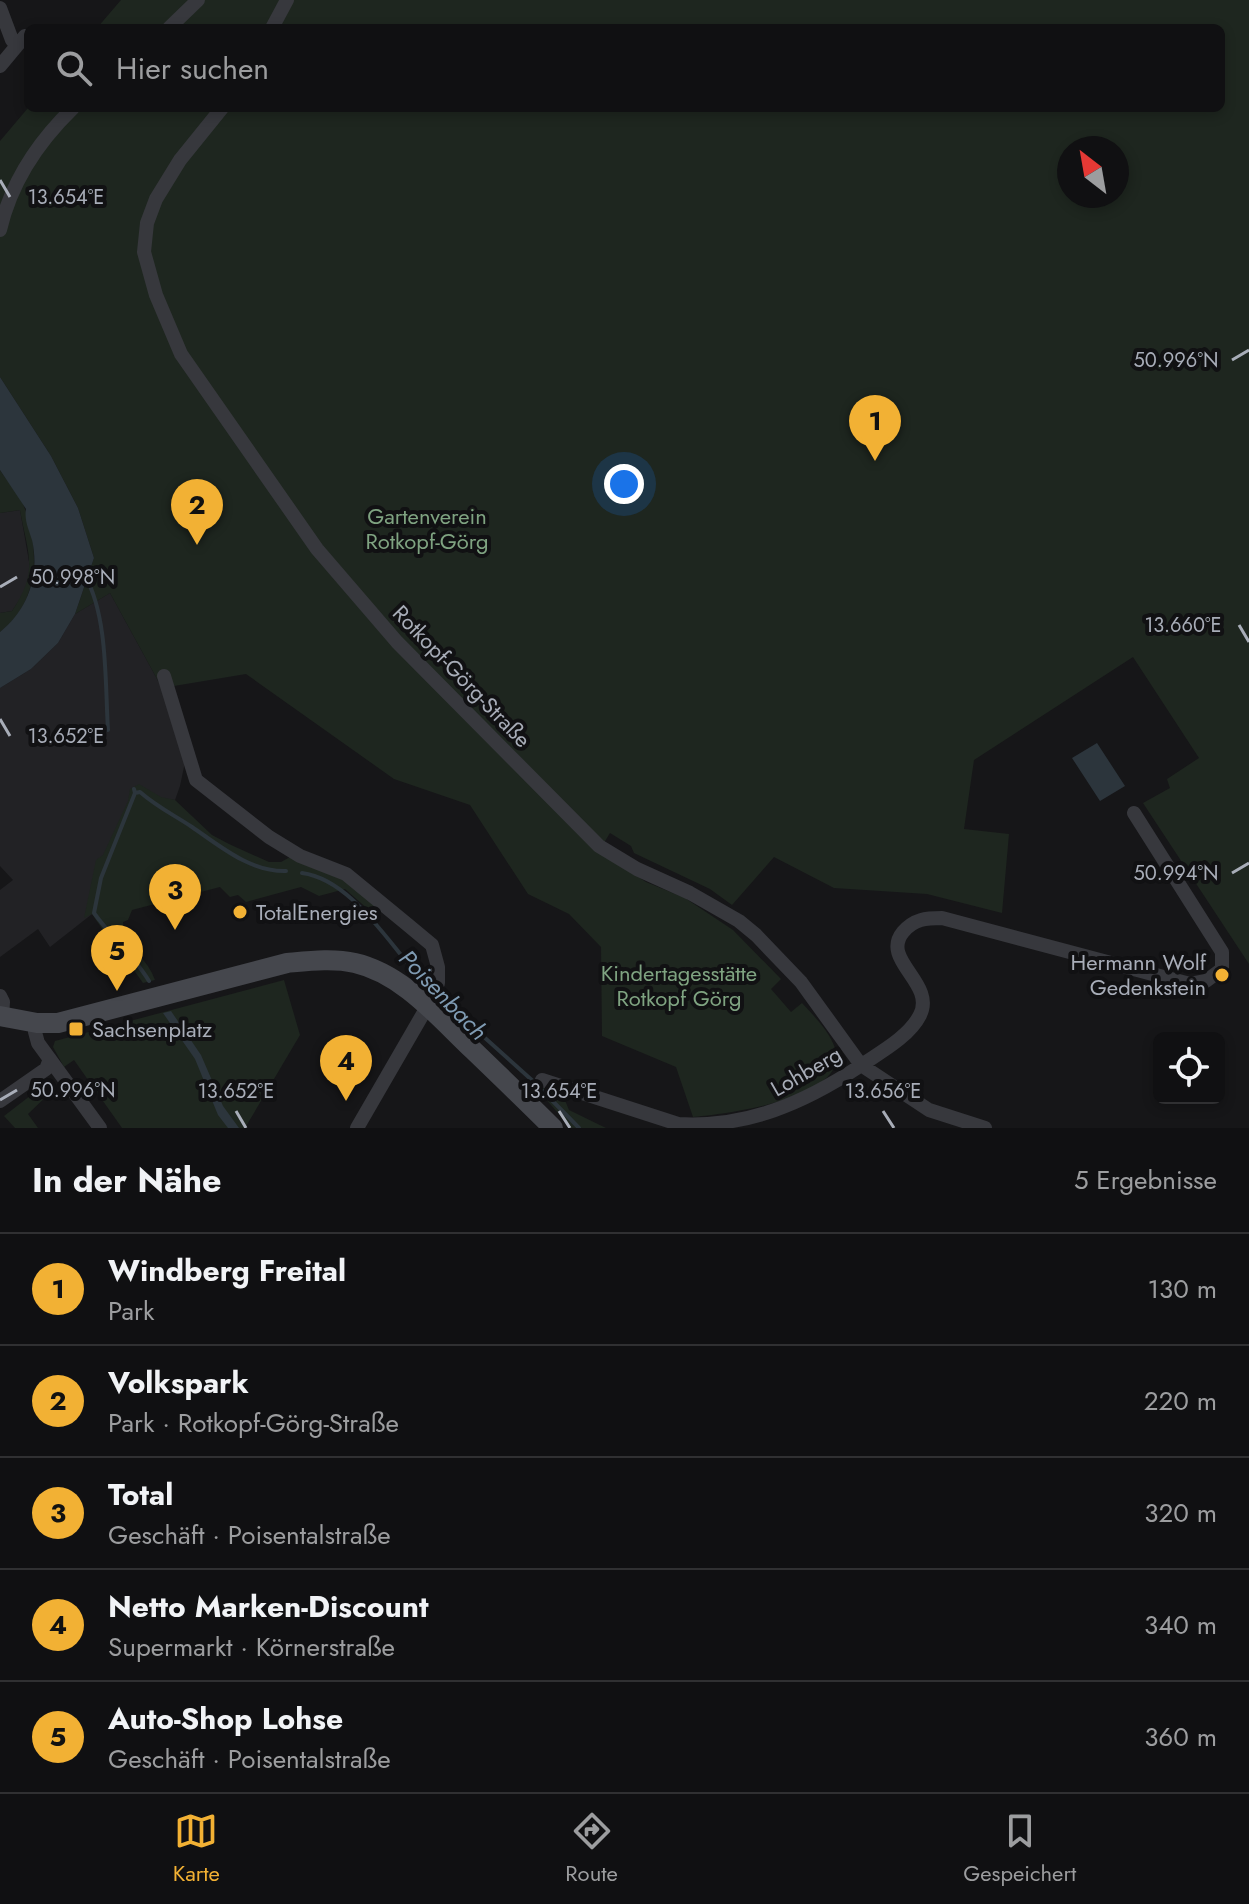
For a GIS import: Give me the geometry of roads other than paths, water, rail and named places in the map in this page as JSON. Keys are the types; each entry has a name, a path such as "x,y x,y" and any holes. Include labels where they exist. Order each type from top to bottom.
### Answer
{"main road":[{"path":"1,1010 37,1023 58,1023 254,971 316,960 354,963 373,969 428,997 545,1125"}],"street":[{"path":"173,24 198,0"},
{"path":"274,24 287,0"},
{"path":"0,8 12,40 21,41 0,66"},
{"path":"0,230 2,207 22,171 50,130 69,112"},
{"name":"Rotkopf-Görg-Straße","path":"219,112 180,160 156,199 147,223 144,252 156,295 181,354 311,540 397,642 599,846 637,869 690,893 739,921 756,935 801,982 861,1065 929,1110 985,1128"},
{"path":"164,676 196,780 269,837 300,856 346,874 432,945 438,967 438,983 357,1128"},
{"name":"Lohberg","path":"542,1080 697,1128 744,1124 797,1105 876,1057 920,1016 924,1004 922,994 900,960 897,947 900,936 910,924 924,918 942,918 1190,984 1206,981 1222,969 1222,952 1134,813"},
{"path":"37,1023 35,1032 38,1043 100,1128"},
{"path":"0,1101 46,1069 50,1059"}],"waterway":[{"name":"Poisenbach","path":"85,576 102,630 108,730"},
{"name":"Poisenbach","path":"134,789 135,793 140,792 248,863 286,871"},
{"path":"135,793 101,878 94,913 149,981"},
{"name":"Poisenbach","path":"302,873 321,878 356,903 429,987"},
{"name":"Poisenbach","path":"435,993 534,1082 579,1128"}],"place":[{"name":"Windberg Freital","path":"875,461"},
{"name":"Volkspark","path":"197,545"},
{"name":"TotalEnergies","path":"240,912"},
{"name":"Total","path":"175,930"},
{"name":"Hermann Wolf Gedenkstein","path":"1222,975"},
{"name":"Auto-Shop Lohse","path":"117,991"},
{"name":"Sachsenplatz","path":"76,1029"},
{"name":"Netto Marken-Discount","path":"346,1101"}],"park label":[{"name":"Gartenverein Rotkopf-Görg","path":"427,528"},
{"name":"Kindertagesstätte Rotkopf Görg","path":"679,986"}]}
